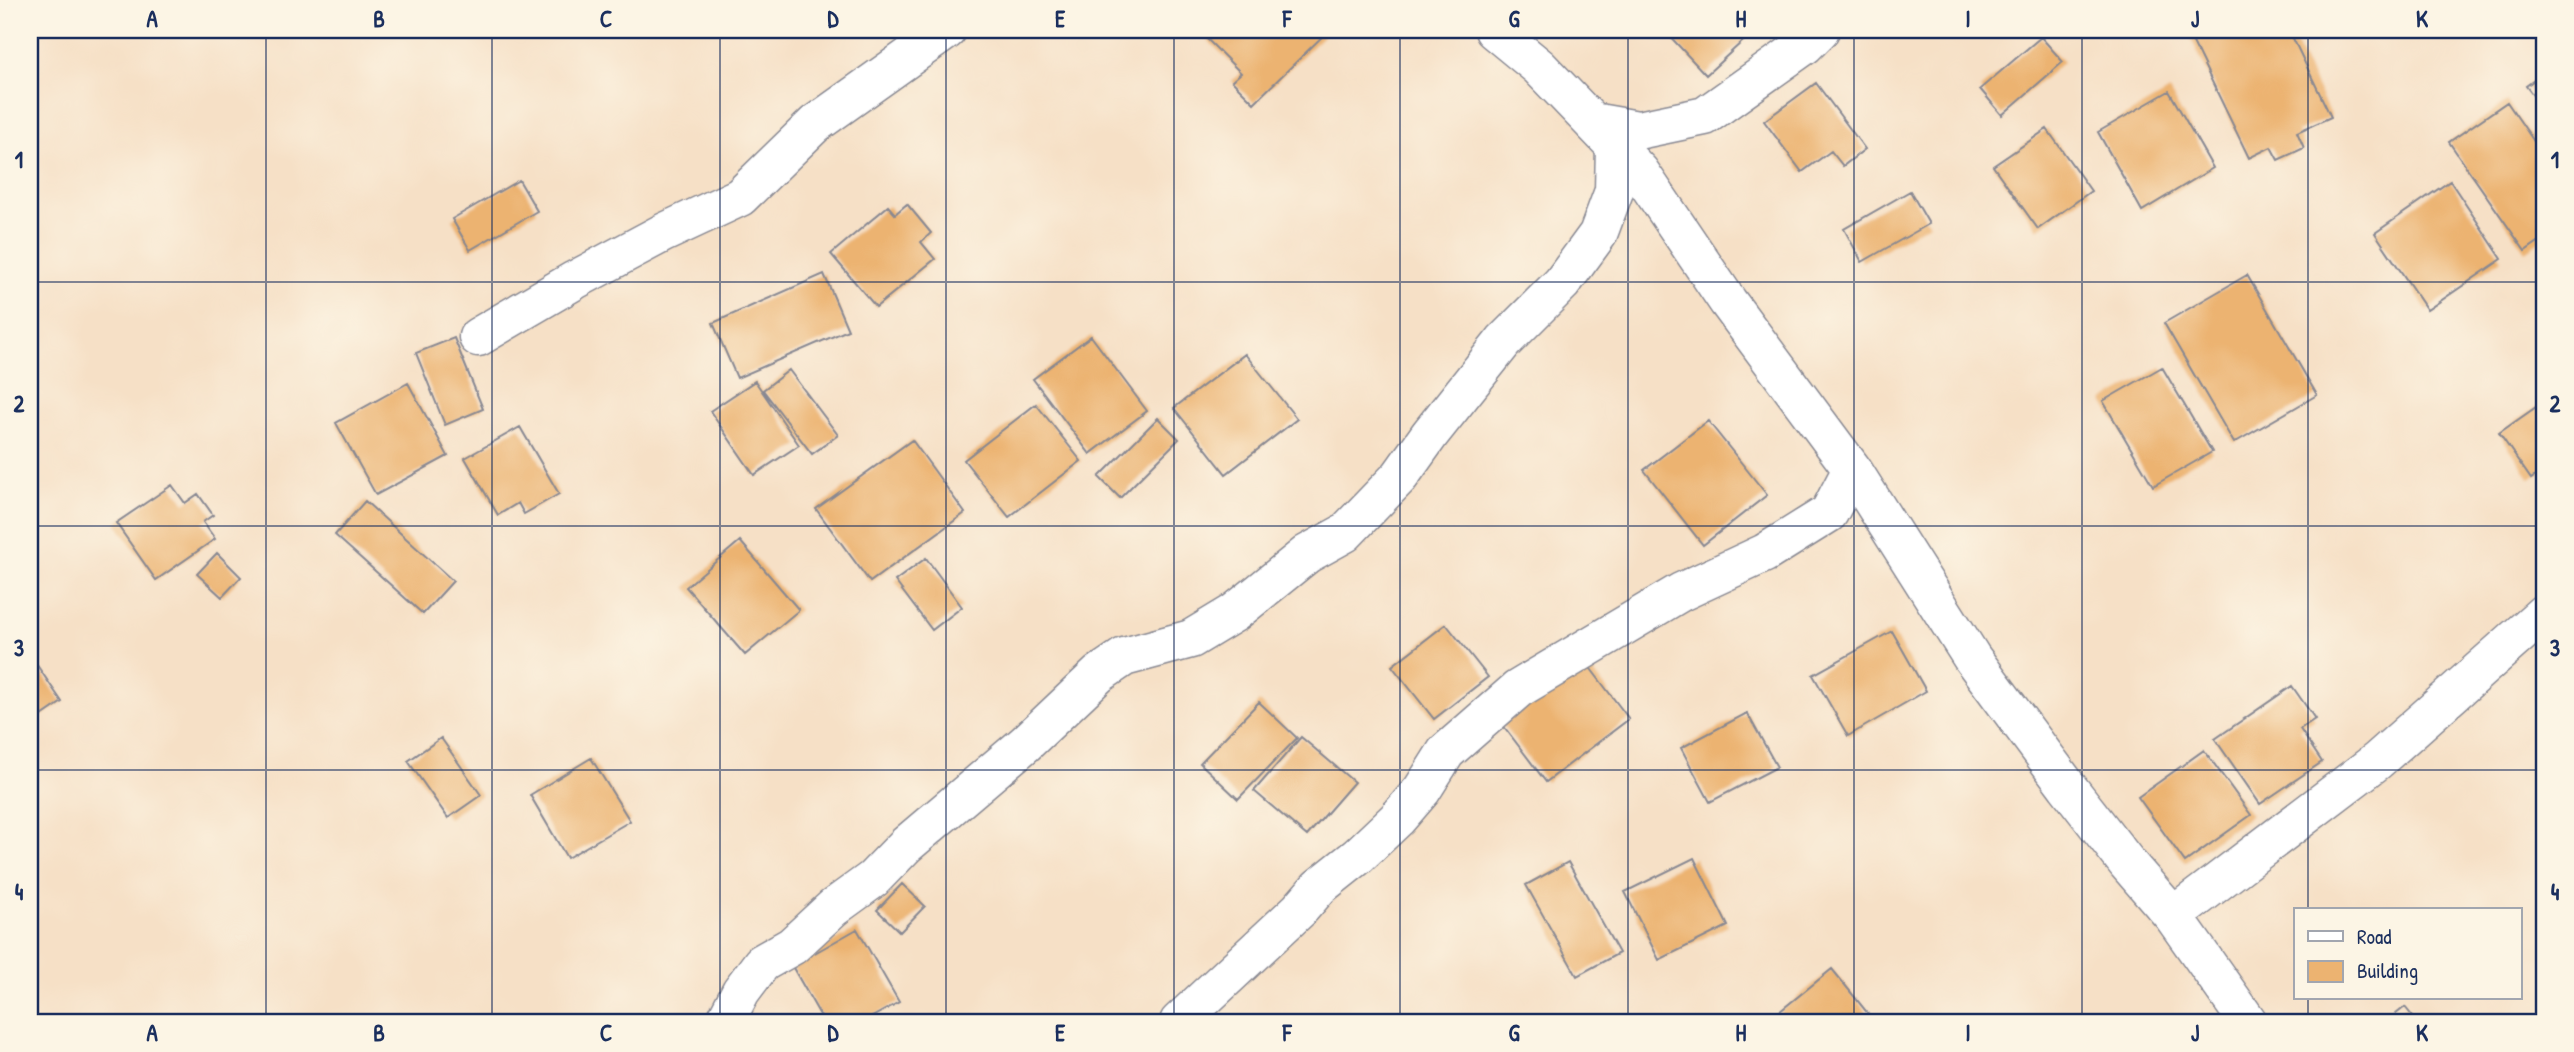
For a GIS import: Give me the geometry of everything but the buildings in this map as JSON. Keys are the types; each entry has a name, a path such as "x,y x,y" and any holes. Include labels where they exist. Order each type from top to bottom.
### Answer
{"street":[{"path":"478,337 652,239 740,197 815,124 947,30"},
{"path":"1494,30 1539,67 1640,172 1728,302 1852,470 1972,658 2076,797 2173,916 2218,1005 2248,1022"},
{"path":"1604,134 1705,116 1805,45 1820,30"},
{"path":"725,1022 741,991 762,963 792,946 832,908 873,879 906,845 1025,744 1099,674 1124,657 1191,639 1234,612 1307,554 1345,533 1401,476 1473,379 1512,333 1562,283 1598,234 1614,191 1604,134"},
{"path":"1179,1022 1319,887 1358,856 1397,819 1422,790 1446,752 1518,689 1681,592 1765,552 1829,513 1852,470"},
{"path":"2173,916 2377,761 2544,613"}]}
